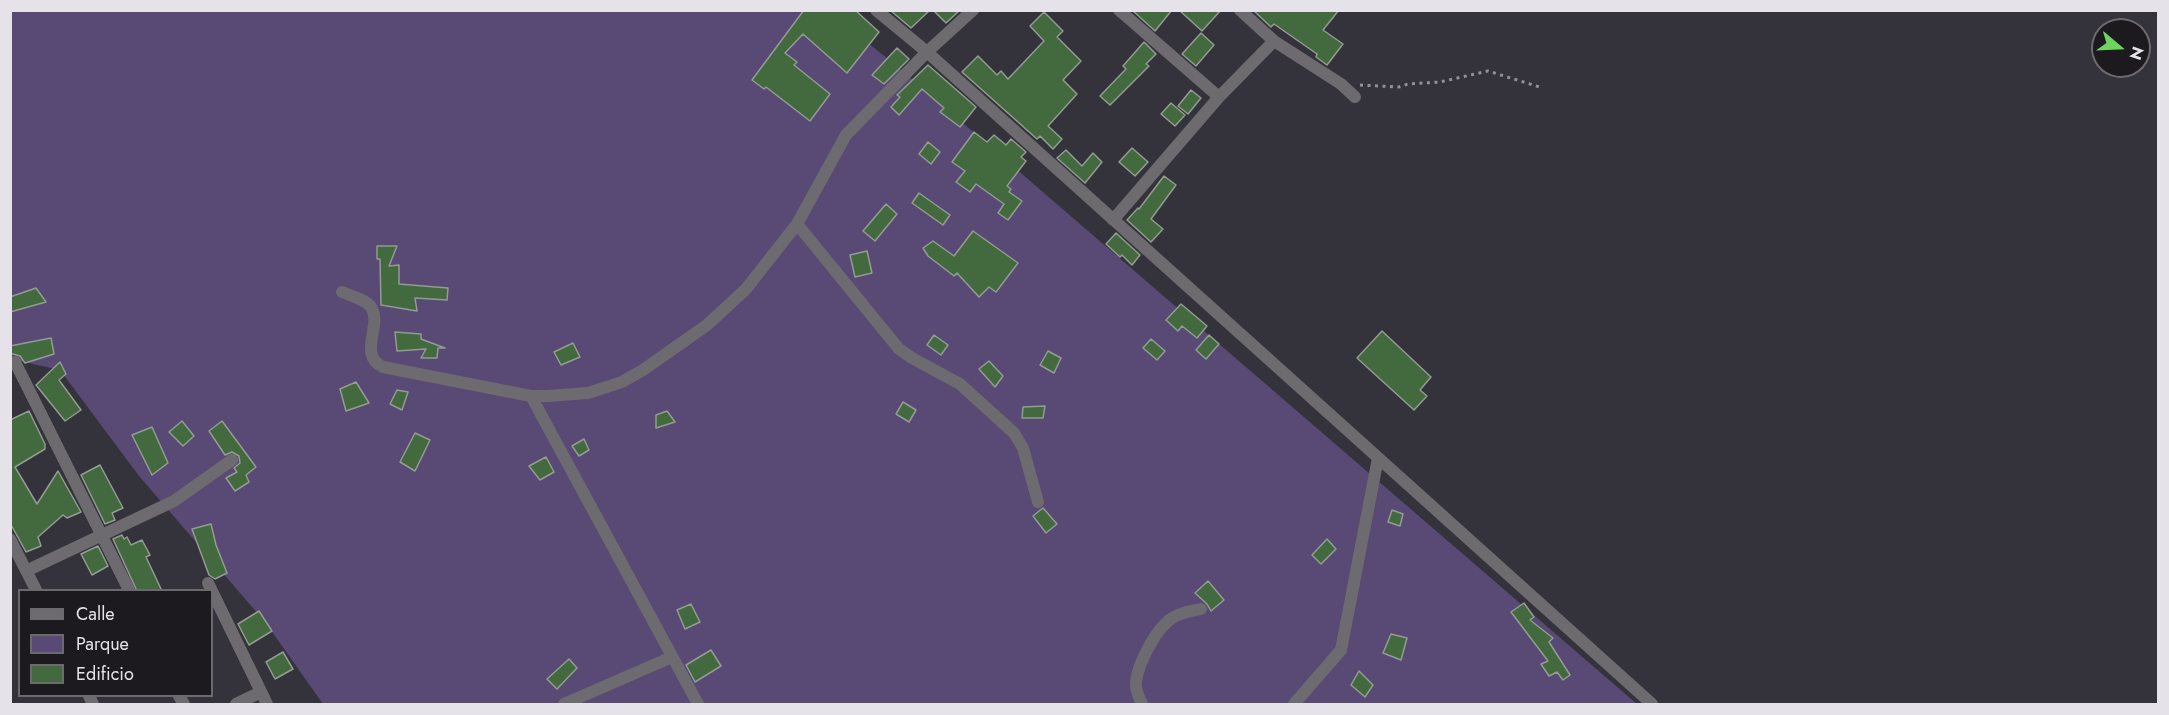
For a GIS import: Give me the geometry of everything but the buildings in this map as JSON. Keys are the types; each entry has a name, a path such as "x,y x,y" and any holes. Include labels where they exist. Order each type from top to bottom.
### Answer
{"street":[{"path":"876,10 927,52 1652,705"},
{"path":"342,292 365,302 371,308 374,315 371,355 375,363 383,367 531,396 567,396 603,389 622,382 662,358 707,325 746,289 764,269 796,224 846,135 927,52 973,10"},
{"path":"1119,10 1219,97"},
{"path":"1240,10 1274,41 1341,84 1355,98"},
{"path":"1113,220 1219,97 1274,41"},
{"path":"796,224 899,348 912,358 960,384 1014,432 1023,448 1038,502"},
{"path":"15,362 128,589"},
{"path":"531,396 698,705"},
{"path":"1294,705 1341,650 1378,458"},
{"path":"26,571 174,501 232,460"},
{"path":"10,539 35,589"},
{"path":"208,583 211,589"},
{"path":"213,593 267,705"},
{"path":"1142,705 1135,684 1151,643 1166,622 1175,616 1201,609"},
{"path":"564,705 672,657"},
{"path":"236,705 261,692"}],"path":[{"path":"1341,84 1399,87 1408,84 1440,82 1488,71 1543,88"}],"green space":[{"path":"11,11 827,11 892,62 1637,704 323,704 265,622 139,476 60,370 11,359"}]}
